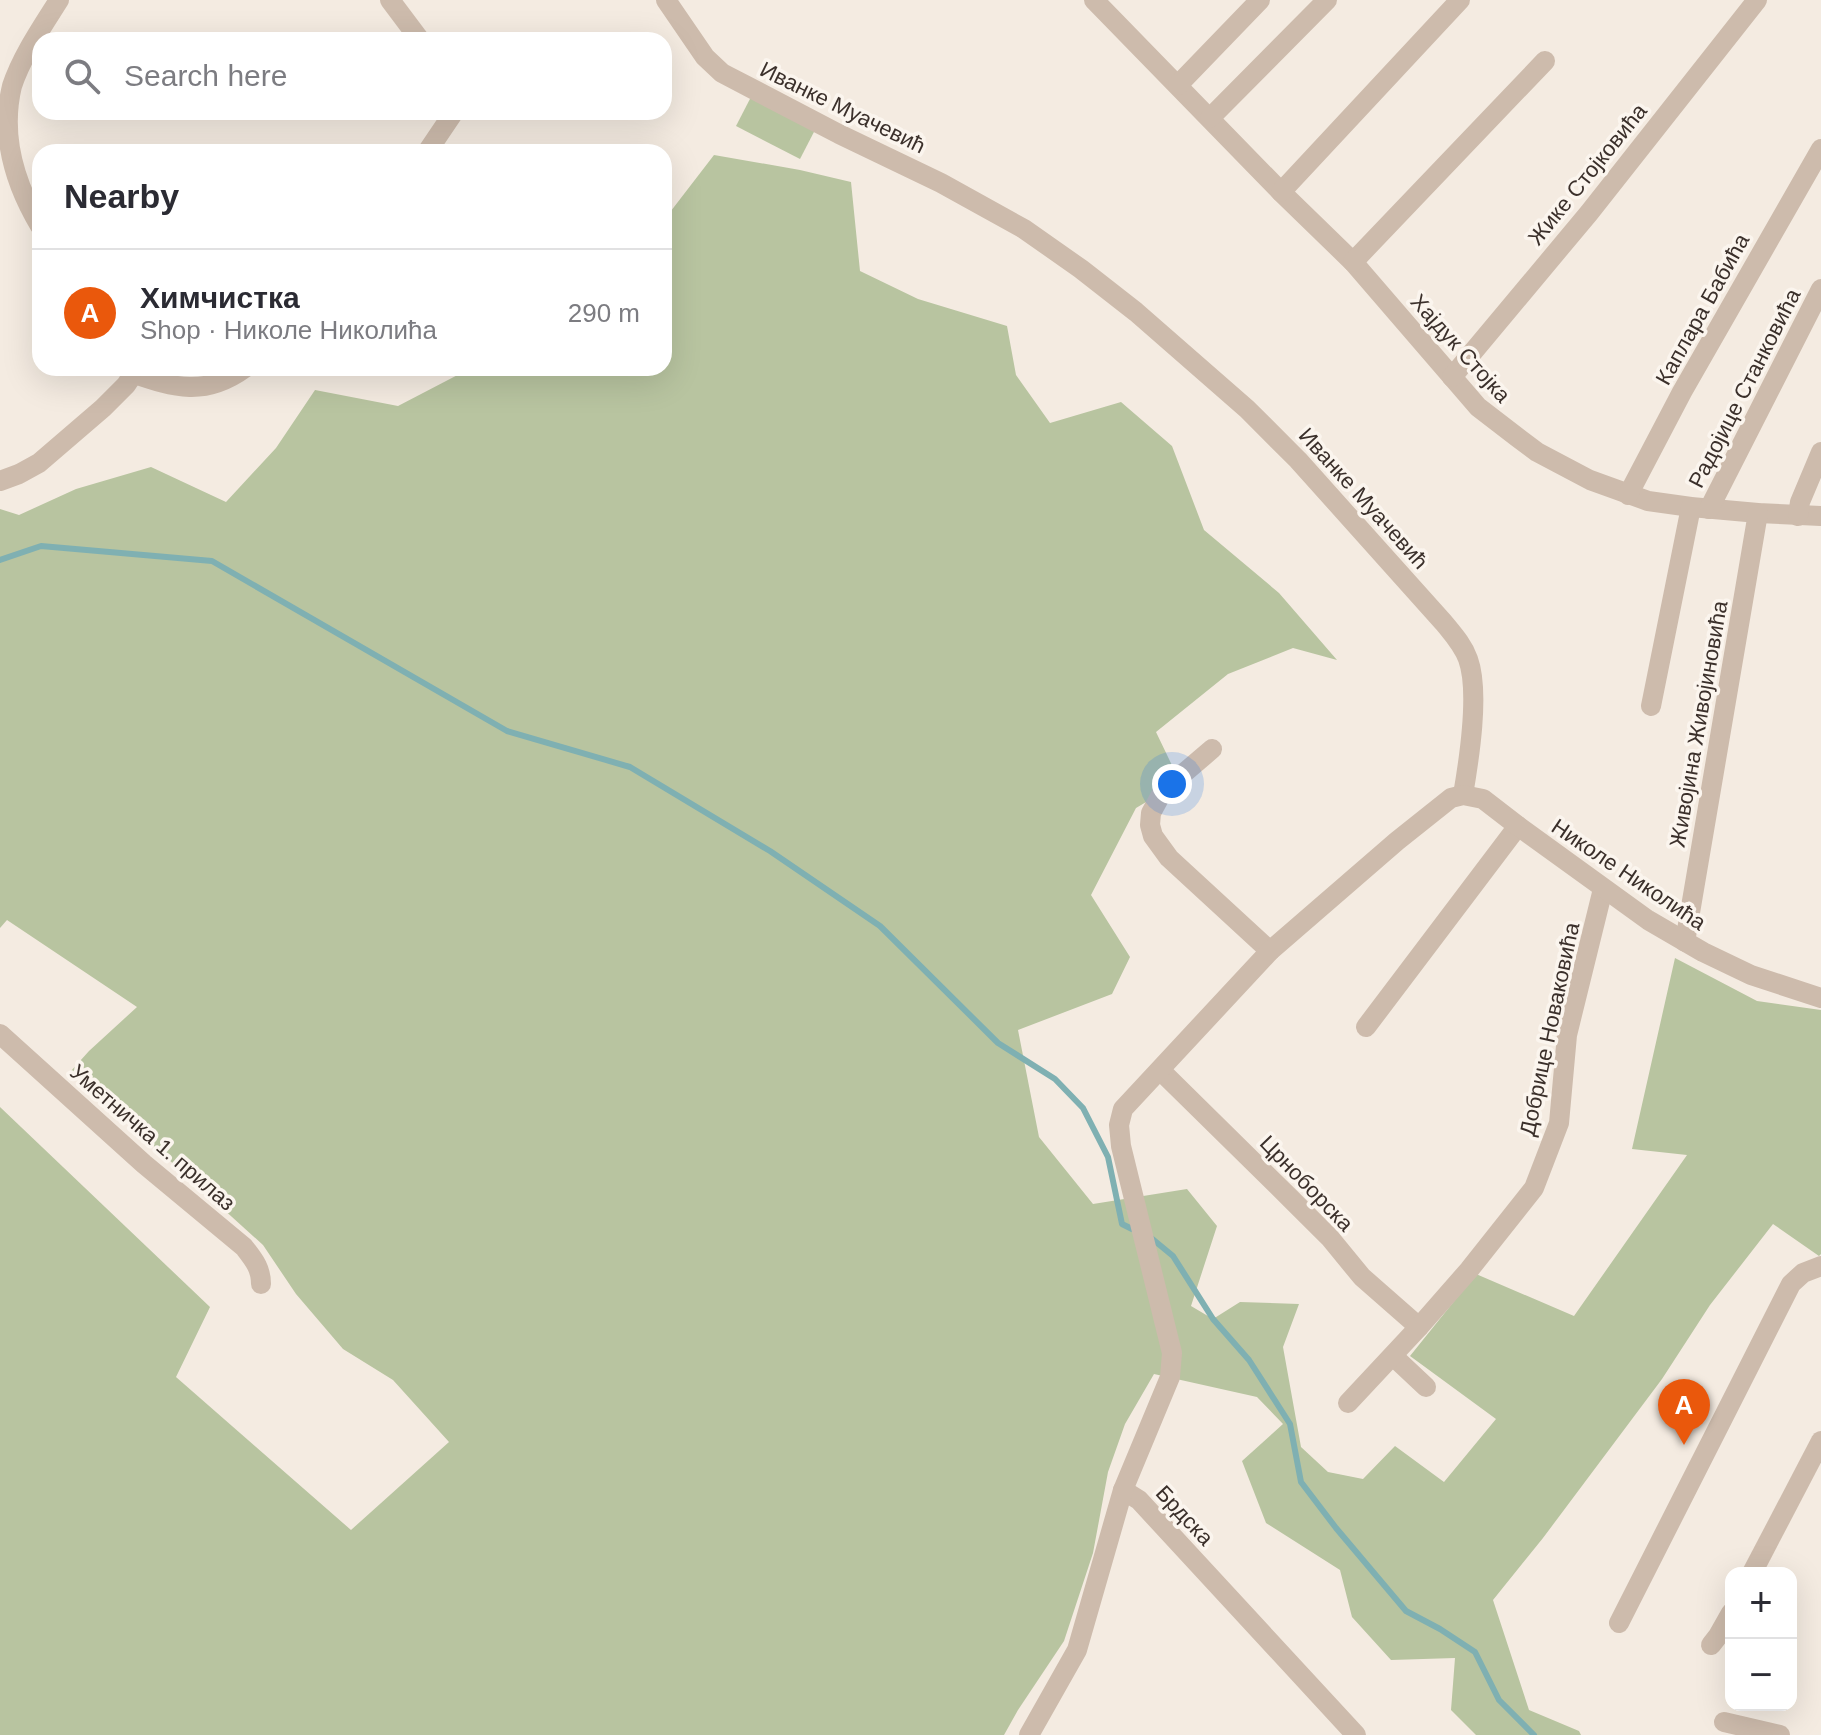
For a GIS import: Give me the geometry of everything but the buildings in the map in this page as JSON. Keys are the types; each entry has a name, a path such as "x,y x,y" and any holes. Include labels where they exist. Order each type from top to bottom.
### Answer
{"street":[{"path":"39,32 59,0"},
{"path":"390,0 414,32"},
{"name":"Иванке Муачевић","path":"666,0 705,57 722,73 941,183 1024,229 1136,312 1247,409 1298,460 1444,623 1468,659 1473,682 1470,753 1463,795"},
{"name":"Хајдук Стојка","path":"1094,0 1353,262 1478,407 1537,452 1590,480 1648,501 1700,508 1821,516"},
{"path":"1178,85 1260,0"},
{"path":"1210,118 1327,0"},
{"path":"1281,192 1460,0"},
{"name":"Жике Стојковића","path":"1452,377 1589,213 1757,0"},
{"path":"32,46 12,85 3,137 15,177 32,206"},
{"path":"1353,262 1545,61"},
{"path":"432,144 449,120"},
{"name":"Каплара Бабића","path":"1628,495 1682,392 1821,149"},
{"name":"Радојице Станковића","path":"1651,706 1700,508 1821,289"},
{"path":"0,481 39,463 103,408 126,385 130,376"},
{"path":"143,376 159,383 201,388 233,376"},
{"path":"1798,516 1800,502 1821,452"},
{"name":"Живојина Живојиновића","path":"1685,942 1758,513"},
{"path":"1212,749 1163,791 1151,813 1153,836 1169,858 1270,951"},
{"path":"1123,1490 1167,1386 1172,1353 1121,1146 1119,1119 1123,1109 1270,951 1397,841 1451,798 1463,795"},
{"name":"Николе Николића","path":"1463,795 1483,799 1603,889 1685,942 1751,975 1821,998"},
{"path":"1366,1027 1518,826"},
{"name":"Добрице Новаковића","path":"1348,1403 1469,1270 1534,1188 1559,1123 1567,1035 1603,889"},
{"name":"Уметничка 1. прилаз","path":"0,1034 144,1164 244,1247 257,1264 261,1284"},
{"name":"Црноборска","path":"1161,1071 1330,1238 1362,1277 1419,1327"},
{"path":"1619,1623 1791,1284 1803,1273 1821,1266"},
{"path":"1393,1356 1426,1387"},
{"path":"1755,1567 1821,1441"},
{"name":"Брдска","path":"1029,1735 1077,1650 1123,1490 1139,1500 1356,1735"},
{"path":"1711,1645 1725,1624"},
{"path":"1724,1722 1780,1735"}],"green space":[{"path":"752,95 816,128 800,159 736,126"},
{"path":"714,155 851,182 860,271 918,299 1007,326 1016,375 1050,423 1121,402 1172,446 1204,530 1279,593 1337,660 1293,648 1228,674 1156,732 1180,782 1136,808 1091,895 1130,957 1112,994 1018,1030 1039,1137 1093,1204 1187,1189 1217,1226 1191,1306 1213,1319 1240,1302 1299,1304 1283,1347 1301,1447 1328,1472 1363,1479 1395,1446 1444,1482 1496,1419 1410,1356 1476,1274 1574,1316 1687,1155 1632,1149 1675,958 1757,1001 1821,1010 1821,1254 1819,1256 1773,1224 1710,1305 1662,1379 1493,1600 1529,1710 1579,1731 1581,1735 1476,1735 1451,1710 1455,1658 1391,1660 1352,1617 1340,1570 1266,1523 1242,1461 1283,1424 1257,1397 1154,1374 1125,1424 1108,1472 1093,1553 1064,1641 1004,1735 0,1735 0,1107 210,1307 176,1377 351,1530 449,1442 393,1380 343,1349 296,1294 263,1245 71,1071 137,1007 7,920 0,928 0,509 19,515 76,489 151,467 226,502 276,448 315,390 398,406 456,376 672,376 672,210"}],"waterway":[{"path":"0,560 41,546 212,561 507,731 630,767 770,851 880,926 998,1043 1055,1079 1083,1108 1108,1157 1122,1224 1132,1229"},
{"path":"1150,1237 1173,1256 1213,1319 1249,1360 1290,1424 1301,1482 1336,1528 1406,1611 1475,1652 1499,1700 1534,1735"}],"place":[{"name":"Химчистка","path":"1684,1445"}]}
